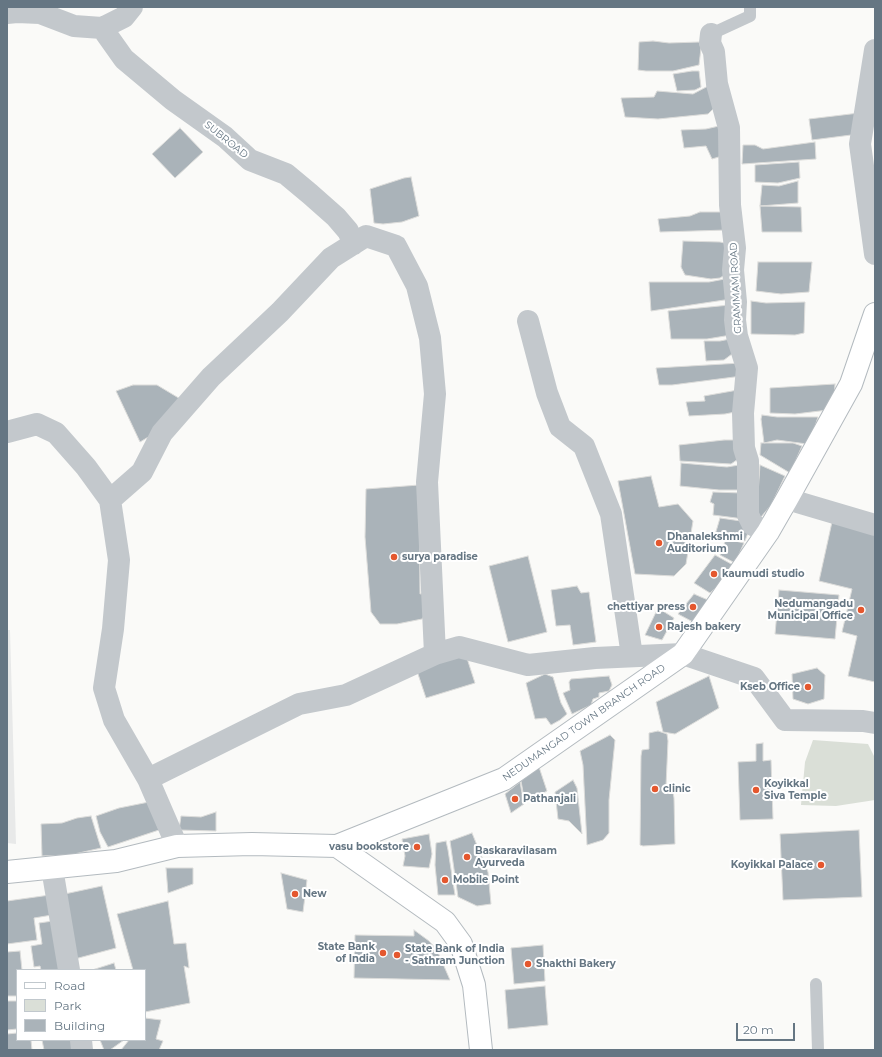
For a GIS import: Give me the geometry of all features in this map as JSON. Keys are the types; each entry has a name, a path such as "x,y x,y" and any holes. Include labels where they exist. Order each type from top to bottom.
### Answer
{"main road":[{"name":"NEDUMANGAD TOWN BRANCH ROAD","path":"7,872 116,861 176,846 252,844 337,846 504,779 683,654 768,532 787,500 851,384 875,314"},
{"path":"337,846 445,922 461,944 474,985 481,1050"}],"street":[{"path":"7,13 40,13 74,26 102,28 124,17 132,7"},
{"name":"SUBROAD","path":"102,28 124,59 173,100 225,137 250,160 286,174 331,212 351,238"},
{"name":"GRAMMAM ROAD","path":"711,34 710,43 714,52 717,84 729,128 731,170 730,204 735,248 733,270 736,302 735,320 737,336 747,368 743,413 744,448 748,461 748,515 753,525 768,532"},
{"path":"875,50 872,85 860,144 875,254"},
{"path":"110,500 142,472 162,433 211,377 280,312 351,238 374,225"},
{"path":"351,238 366,236 396,246 417,286 430,338 435,394 427,482 435,654"},
{"path":"528,321 547,393 560,427 584,446 611,514 632,656"},
{"path":"7,432 37,424 56,433 86,467 110,500 119,560 113,629 104,688 114,720 148,779 176,846"},
{"path":"787,500 875,525"},
{"path":"148,779 299,704 346,695 435,654 459,647 528,665 632,656 683,654 754,678 785,720 863,721 875,723"},
{"path":"52,868 69,969"}],"lane":[{"path":"711,34 750,16 750,7"},
{"path":"816,984 818,1050"}],"shaded area":[{"path":"7,630 10,630 16,844 7,843"}],"green space":[{"path":"813,740 868,744 875,758 875,800 836,806 801,805 805,762"}],"building":[{"path":"653,41 669,43 699,42 701,48 699,65 673,71 638,70 639,42"},
{"path":"699,71 701,87 695,90 677,91 673,74"},
{"path":"710,85 714,108 708,114 658,119 625,117 621,98 654,97 657,91 693,94"},
{"path":"859,113 859,134 812,140 809,119"},
{"path":"719,126 722,156 712,159 706,146 684,148 681,130 706,129"},
{"path":"180,128 203,152 175,178 152,154"},
{"path":"815,142 816,159 742,164 743,145 755,145 763,149"},
{"path":"799,162 800,178 778,183 755,182 755,165"},
{"path":"411,177 419,216 402,222 383,224 374,223 370,189"},
{"path":"798,181 798,203 760,206 762,185 779,186"},
{"path":"760,206 801,207 802,232 762,232"},
{"path":"700,212 725,212 727,230 660,232 658,219 690,216"},
{"path":"683,241 720,242 729,244 729,272 720,278 711,279 685,275 681,267"},
{"path":"758,262 812,262 809,292 781,294 756,291"},
{"path":"730,278 731,299 651,311 649,282 709,282"},
{"path":"751,301 766,303 805,302 804,333 795,335 751,334"},
{"path":"730,305 731,335 707,339 671,339 668,311"},
{"path":"730,339 732,354 724,360 706,361 704,341 720,341"},
{"path":"741,363 742,376 672,385 659,385 656,368"},
{"path":"835,384 834,399 828,410 795,414 770,413 770,388"},
{"path":"133,385 157,385 182,400 155,433 140,442 116,391"},
{"path":"738,390 740,411 725,414 689,416 686,402 705,401 704,396"},
{"path":"762,415 777,417 818,417 807,444 777,440 764,443 761,419"},
{"path":"724,440 740,440 741,457 731,464 680,461 679,445"},
{"path":"761,443 793,443 802,446 790,473 760,455"},
{"path":"681,463 727,467 745,464 745,490 719,490 680,486"},
{"path":"760,465 785,476 771,505 756,523"},
{"name":"Dhanalekshmi Auditorium","path":"651,476 659,507 678,504 693,521 686,564 674,576 635,574 618,481"},
{"name":"surya paradise","path":"419,485 420,594 426,593 425,615 422,619 397,624 380,624 371,612 365,537 366,489"},
{"path":"713,492 742,493 744,519 713,515 714,504 710,502"},
{"path":"720,518 748,522 749,530 745,541 715,535"},
{"name":"Nedumangadu Municipal Office","path":"832,522 875,524 875,682 848,676 857,636 842,632 852,589 819,581"},
{"path":"726,539 744,543 735,563 720,555"},
{"name":"kaumudi studio","path":"715,555 733,565 720,584 710,593 694,583"},
{"path":"528,556 547,632 508,642 489,566"},
{"path":"577,586 581,593 589,592 596,642 573,645 570,625 556,626 551,590"},
{"path":"779,590 839,595 835,639 775,634"},
{"name":"chettiyar press","path":"694,594 708,600 693,622 678,614"},
{"name":"Rajesh bakery","path":"658,608 674,618 662,640 645,635"},
{"path":"465,652 475,683 426,698 416,668"},
{"name":"Kseb Office","path":"817,668 825,675 824,699 808,704 793,699 792,674"},
{"path":"545,674 553,677 561,703 567,714 551,725 546,718 535,719 526,683"},
{"path":"609,676 612,685 609,691 599,693 599,697 593,699 591,705 572,714 563,693 570,690 569,682 571,679"},
{"path":"709,676 719,708 675,734 663,732 656,702"},
{"name":"clinic","path":"658,731 667,734 666,786 673,792 674,798 675,844 643,846 640,845 641,756 642,750 649,749 649,733"},
{"path":"610,735 615,740 609,800 609,833 603,840 587,845 583,765 580,751"},
{"name":"Koyikkal Siva Temple","path":"763,743 763,761 771,760 773,819 740,820 738,762 756,761 756,744"},
{"path":"539,767 547,791 525,803 521,781"},
{"path":"573,780 577,788 582,834 569,821 558,819 555,792"},
{"name":"Pathanjali","path":"520,782 524,804 511,813 505,794"},
{"path":"149,802 159,830 108,847 100,832 96,816 119,808"},
{"path":"216,812 216,831 179,830 181,816 201,817"},
{"path":"91,816 101,848 70,855 42,856 41,824 62,823 77,818"},
{"name":"Koyikkal Palace","path":"859,830 862,897 783,900 780,834"},
{"name":"Baskaravilasam Ayurveda","path":"472,833 488,872 491,904 477,906 458,897 450,841"},
{"name":"vasu bookstore","path":"429,834 432,854 429,868 403,866 405,856 402,839"},
{"name":"Mobile Point","path":"446,841 455,895 438,895 435,865 436,843"},
{"path":"166,868 193,868 193,884 168,893"},
{"name":"New","path":"281,873 307,880 303,912 287,909"},
{"path":"102,886 116,948 71,960 60,895"},
{"path":"50,895 52,915 34,918 37,940 7,944 7,901"},
{"path":"168,901 174,944 186,943 189,968 184,966 190,1003 146,1012 146,969 133,969 117,914"},
{"path":"53,921 60,969 41,969 40,966 34,967 31,946 42,944 39,923"},
{"name":"State Bank of India - Sathram Junction","path":"414,930 429,941 437,950 450,980 354,978 355,935 414,936"},
{"name":"Shakthi Bakery","path":"543,945 545,981 514,984 511,948"},
{"path":"20,951 22,969 16,969 16,996 7,996 7,952"},
{"path":"114,963 116,969 95,969"},
{"path":"545,986 548,1025 508,1029 505,990"},
{"path":"7,1001 16,1001 16,1029 7,1030"},
{"path":"146,1018 161,1020 156,1039 163,1041 159,1050 121,1050 128,1041 146,1041"},
{"path":"16,1033 16,1041 31,1041 32,1050 7,1050 7,1034"},
{"path":"42,1041 75,1041 76,1050 44,1050"},
{"path":"100,1041 123,1041 110,1050 104,1050"}],"place":[{"name":"Dhanalekshmi Auditorium","path":"659,543"},
{"name":"surya paradise","path":"394,557"},
{"name":"kaumudi studio","path":"714,574"},
{"name":"chettiyar press","path":"693,607"},
{"name":"Nedumangadu Municipal Office","path":"861,610"},
{"name":"Rajesh bakery","path":"659,627"},
{"name":"Kseb Office","path":"808,687"},
{"name":"clinic","path":"655,789"},
{"name":"Koyikkal Siva Temple","path":"756,790"},
{"name":"Pathanjali","path":"515,799"},
{"name":"vasu bookstore","path":"417,847"},
{"name":"Baskaravilasam Ayurveda","path":"467,857"},
{"name":"Koyikkal Palace","path":"821,865"},
{"name":"Mobile Point","path":"445,880"},
{"name":"New","path":"295,894"},
{"name":"State Bank of India","path":"383,953"},
{"name":"State Bank of India - Sathram Junction","path":"397,955"},
{"name":"Shakthi Bakery","path":"528,964"}]}
